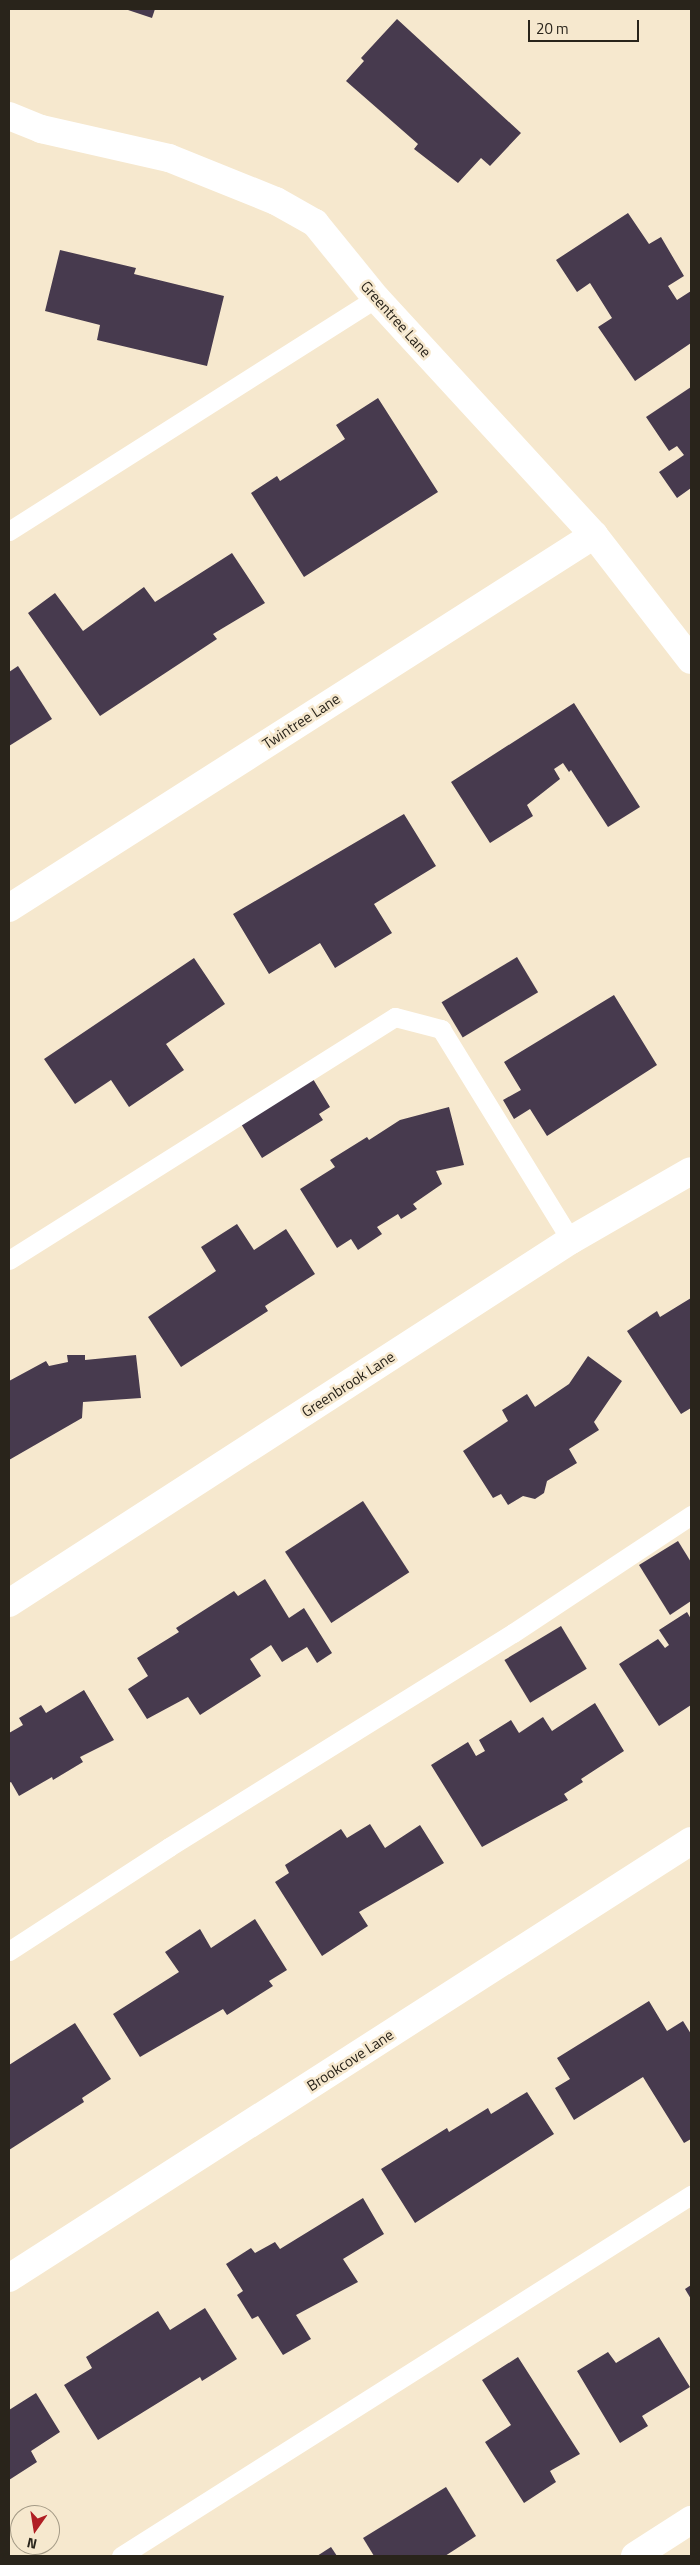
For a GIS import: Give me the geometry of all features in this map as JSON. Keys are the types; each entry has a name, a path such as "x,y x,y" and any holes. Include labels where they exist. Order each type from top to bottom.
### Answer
{"street":[{"name":"Greentree Lane","path":"9,116 41,129 169,158 276,201 315,223 376,298 594,535 691,660"},
{"name":"Twintree Lane","path":"9,908 594,535"},
{"name":"Greenbrook Lane","path":"9,1603 571,1240 691,1172"},
{"name":"Brookcove Lane","path":"9,2278 691,1841"},
{"path":"635,2556 691,2520"}],"lane":[{"path":"9,531 376,298"},
{"path":"9,1260 395,1018 441,1029 571,1240"},
{"path":"9,1951 169,1847 513,1633 691,1515"},
{"path":"122,2556 691,2195"}],"building":[{"path":"125,9 155,9 152,18"},
{"path":"397,19 521,133 490,166 481,158 458,183 414,149 418,144 346,81 364,61 361,58"},
{"path":"628,213 649,244 661,237 684,276 668,286 677,300 691,291 691,343 635,381 598,327 612,318 590,283 577,292 556,260"},
{"path":"60,250 136,268 134,274 224,296 207,366 97,340 100,325 45,311"},
{"path":"691,387 691,488 677,498 659,472 684,455 677,446 669,451 646,417"},
{"path":"378,398 438,492 304,577 251,493 277,476 280,481 345,439 336,425"},
{"path":"232,553 265,603 213,634 217,639 100,716 28,613 55,593 83,631 144,587 155,602"},
{"path":"18,666 52,719 9,746 9,672"},
{"path":"574,703 640,807 608,827 571,770 569,772 563,763 554,769 560,779 527,805 533,816 490,843 451,782"},
{"path":"404,814 436,866 374,904 392,933 335,968 320,943 269,974 233,914"},
{"path":"517,957 538,992 463,1037 442,1002"},
{"path":"194,958 225,1004 166,1044 184,1070 129,1107 111,1080 75,1104 44,1059"},
{"path":"614,995 657,1065 547,1136 530,1109 514,1119 503,1100 521,1090 504,1062"},
{"path":"310,1074 330,1107 319,1114 323,1120 262,1158 238,1119"},
{"path":"449,1107 464,1165 436,1171 442,1184 413,1204 417,1209 401,1219 398,1214 377,1227 382,1234 358,1250 351,1239 337,1248 300,1189 335,1167 330,1160 367,1137 369,1140 400,1120"},
{"path":"237,1224 254,1250 286,1229 315,1274 265,1306 268,1311 181,1367 148,1317 216,1271 201,1247"},
{"path":"691,1298 691,1408 681,1414 627,1331 657,1311 660,1317"},
{"path":"67,1355 85,1355 85,1360 136,1355 141,1398 83,1402 82,1418 9,1460 9,1381 46,1361 49,1366 68,1362"},
{"path":"588,1356 622,1381 594,1422 599,1430 569,1449 577,1463 547,1481 544,1493 535,1499 523,1496 508,1505 501,1494 493,1498 463,1451 508,1421 502,1410 527,1394 535,1407 569,1384"},
{"path":"363,1501 409,1572 331,1623 285,1552"},
{"path":"678,1541 691,1562 691,1601 670,1615 639,1565"},
{"path":"265,1579 289,1618 304,1608 332,1653 317,1663 307,1647 282,1662 271,1645 250,1659 261,1676 200,1715 188,1697 147,1719 128,1689 148,1676 137,1658 179,1632 176,1628 234,1591 238,1596"},
{"path":"687,1612 691,1619 691,1705 659,1726 619,1664 658,1639 665,1648 669,1645 659,1630"},
{"path":"561,1626 587,1669 530,1703 504,1660"},
{"path":"84,1690 114,1740 80,1757 83,1762 53,1780 52,1777 19,1796 11,1782 9,1783 9,1733 23,1725 19,1718 41,1705 46,1713"},
{"path":"595,1703 624,1751 581,1779 583,1782 564,1794 568,1800 482,1847 431,1765 468,1742 476,1756 485,1751 479,1740 511,1720 519,1733 543,1717 552,1731"},
{"path":"370,1824 385,1848 420,1825 444,1863 359,1912 368,1926 322,1956 275,1882 289,1873 285,1865 341,1829 347,1838"},
{"path":"255,1919 287,1970 269,1981 273,1986 227,2015 223,2009 140,2057 113,2014 179,1972 165,1952 200,1929 211,1948"},
{"path":"649,2001 667,2031 683,2021 691,2034 691,2139 684,2143 643,2077 574,2120 555,2088 570,2079 557,2058"},
{"path":"75,2023 111,2079 82,2098 84,2102 9,2150 9,2065"},
{"path":"527,2092 554,2134 415,2223 381,2169 447,2128 449,2132 488,2108 491,2114"},
{"path":"363,2198 384,2234 343,2259 358,2282 296,2315 311,2339 283,2355 258,2316 252,2319 237,2295 243,2291 226,2264 251,2248 255,2253 275,2242 280,2249"},
{"path":"691,2285 691,2299 685,2289"},
{"path":"205,2308 237,2359 202,2381 200,2377 98,2440 64,2385 92,2368 86,2357 158,2311 170,2330"},
{"path":"659,2337 690,2387 642,2416 648,2426 620,2443 577,2371 608,2352 616,2363"},
{"path":"518,2357 580,2454 550,2471 556,2482 524,2503 485,2442 511,2425 482,2380"},
{"path":"36,2393 60,2432 31,2451 37,2462 9,2480 9,2410"},
{"path":"446,2487 476,2536 445,2556 374,2556 363,2538"},
{"path":"331,2547 337,2556 317,2556"}]}
